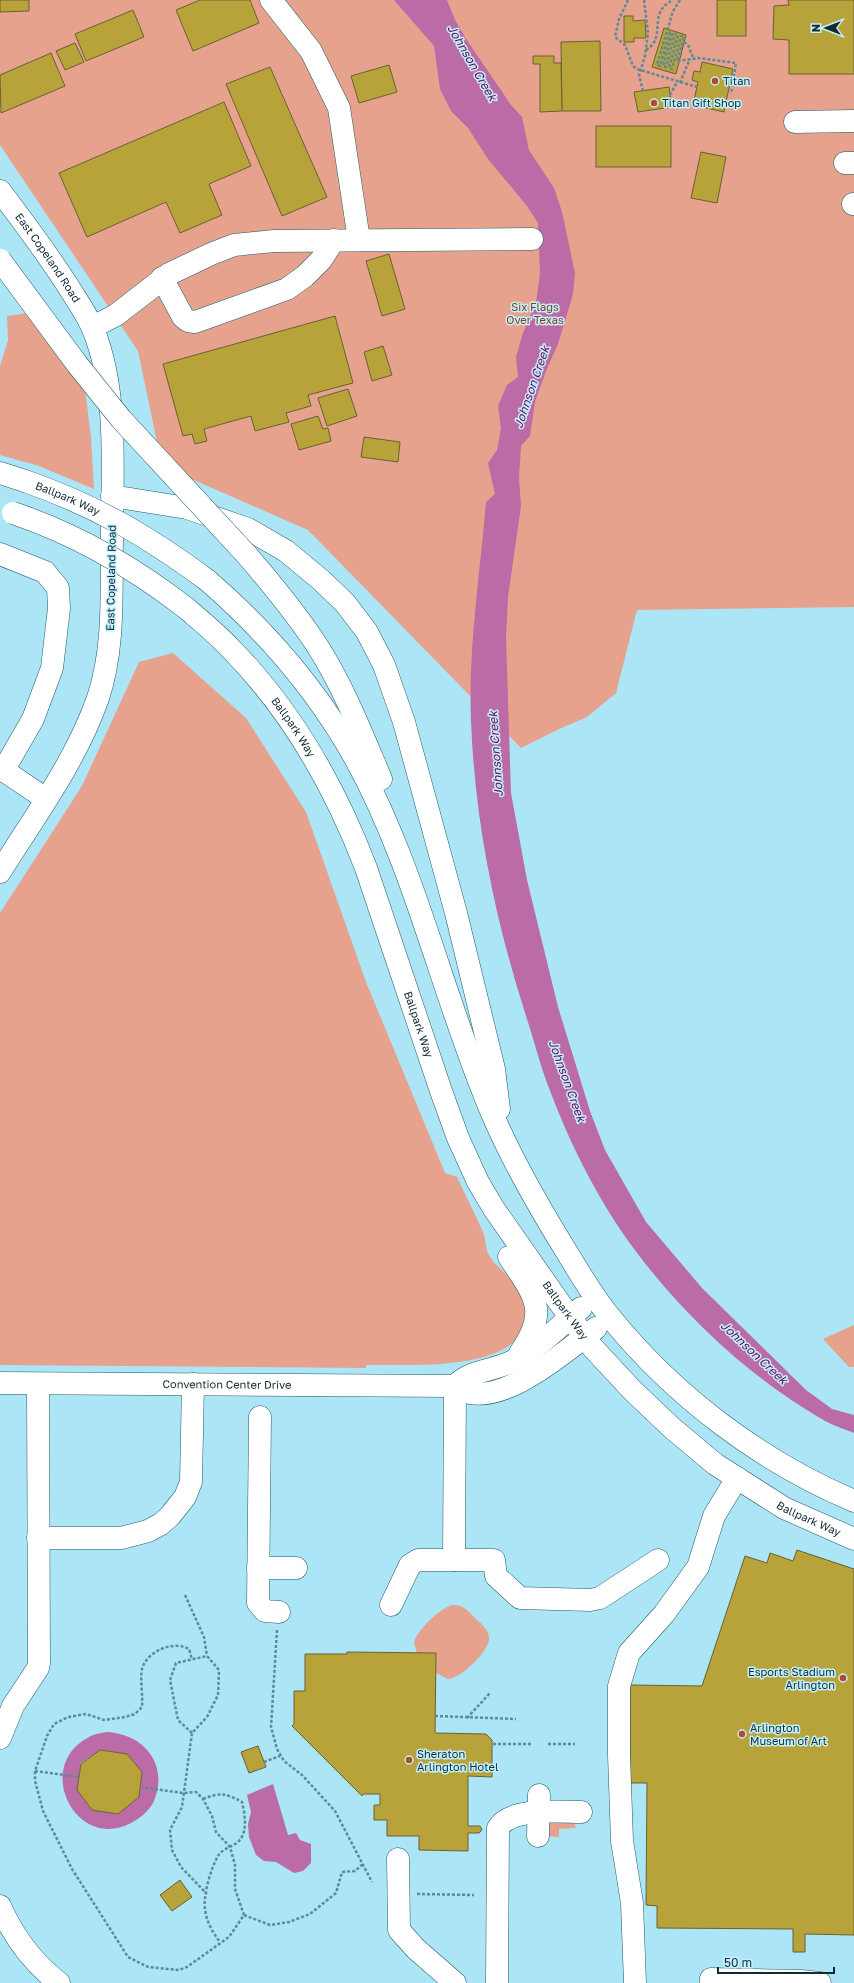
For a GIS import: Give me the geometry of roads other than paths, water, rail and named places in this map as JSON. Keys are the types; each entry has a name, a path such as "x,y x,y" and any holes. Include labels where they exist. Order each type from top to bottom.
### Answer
{"main road":[{"path":"271,0 311,51 339,108 360,240"},
{"path":"795,122 854,121"},
{"name":"East Copeland Road","path":"0,191 50,256 93,327 103,361 108,388 111,422 112,496 110,639 104,678 80,743 0,872"},
{"path":"93,327 116,316 162,278 211,254 238,244 274,241 532,239"},
{"path":"162,278 183,317 188,321 195,322 287,289 305,276 320,260 334,240"},
{"path":"0,260 77,364 121,419 245,553 290,606 304,626 326,661 349,705 395,812 417,881 429,937"},
{"name":"Ballpark Way","path":"0,473 25,480 69,497 111,517 149,539 207,580 238,607 277,648 318,699 337,728 379,807 429,937 475,1071 504,1140 533,1198 594,1297 610,1317 681,1392 756,1450 790,1470 854,1501"},
{"path":"112,496 187,508 248,529 286,551 321,580 345,603 367,632 384,666 398,701 454,905 494,1069 504,1140"},
{"name":"Ballpark Way","path":"6,510 56,528 101,551 140,574 186,608 230,648 258,678 289,719 327,780 352,833 366,868 456,1132 478,1182 507,1229 594,1348 628,1386 672,1428 715,1464 784,1508 854,1539"},
{"path":"0,554 45,572 58,588 59,608 52,668 33,718 2,770 46,799"},
{"path":"507,1229 506,1252 534,1295 536,1305 535,1323 531,1335 514,1360"},
{"path":"454,1560 455,1386 465,1377 502,1367 514,1360 571,1317 594,1297"},
{"name":"Convention Center Drive","path":"0,1383 455,1386 462,1391 476,1394 514,1384 541,1368 610,1317"},
{"path":"0,1738 14,1706 38,1668 39,1663 38,1384"},
{"path":"38,1538 121,1538 148,1531 161,1524 170,1516 185,1497 191,1482 193,1384"},
{"path":"260,1417 258,1603 265,1611 278,1620"},
{"path":"635,1983 632,1903 622,1842 619,1755 619,1686 629,1653 664,1614 698,1567 714,1516 756,1450"},
{"path":"391,1605 407,1570 414,1561 418,1560 494,1560 496,1576 520,1598 590,1600 600,1598 658,1560"},
{"path":"258,1568 296,1568"},
{"path":"538,1836 539,1804"},
{"path":"497,1983 498,1828 508,1818 539,1804 581,1812"},
{"path":"398,1859 398,1927 401,1933 454,1983"},
{"path":"0,1906 8,1926 22,1946 40,1968 59,1983"},
{"path":"711,1983 711,1979 801,1981 820,1983"}],"water":[{"name":"Johnson Creek","path":"394,0 447,0 455,20 466,39 511,105 522,117 529,150 554,188 562,212 575,273 573,294 558,344 546,371 535,402 530,436 521,446 519,478 521,506 508,597 506,638 511,793 527,880 558,1007 590,1111 605,1150 646,1222 702,1288 806,1390 832,1409 854,1415 854,1433 820,1418 783,1395 721,1345 664,1286 616,1223 596,1190 565,1127 543,1070 515,980 488,870 477,796 471,721 471,666 486,502 495,494 488,463 497,450 501,428 498,406 507,385 518,377 516,357 523,333 536,302 540,274 538,223 527,206 488,159 468,128 451,111 440,89 434,46"},
{"path":"107,1732 121,1734 133,1739 143,1746 151,1754 156,1765 158,1777 157,1789 153,1803 149,1809 131,1823 111,1829 94,1826 79,1816 68,1802 63,1785 64,1767 72,1750 89,1737 95,1734","holes":["100,1750 127,1754 142,1772 139,1797 118,1814 92,1810 77,1790 81,1763"]},
{"path":"273,1784 288,1835 296,1833 300,1840 311,1844 311,1863 303,1871 294,1873 276,1862 264,1861 256,1855 249,1837 248,1824 251,1812 247,1795"}],"place":[{"name":"Titan","path":"715,81"},
{"name":"Titan Gift Shop","path":"654,103"},
{"name":"Esports Stadium Arlington","path":"843,1678"},
{"name":"Arlington Museum of Art","path":"742,1734"},
{"name":"Sheraton Arlington Hotel","path":"409,1760"}],"park label":[{"name":"Six Flags Over Texas","path":"535,313"}]}
